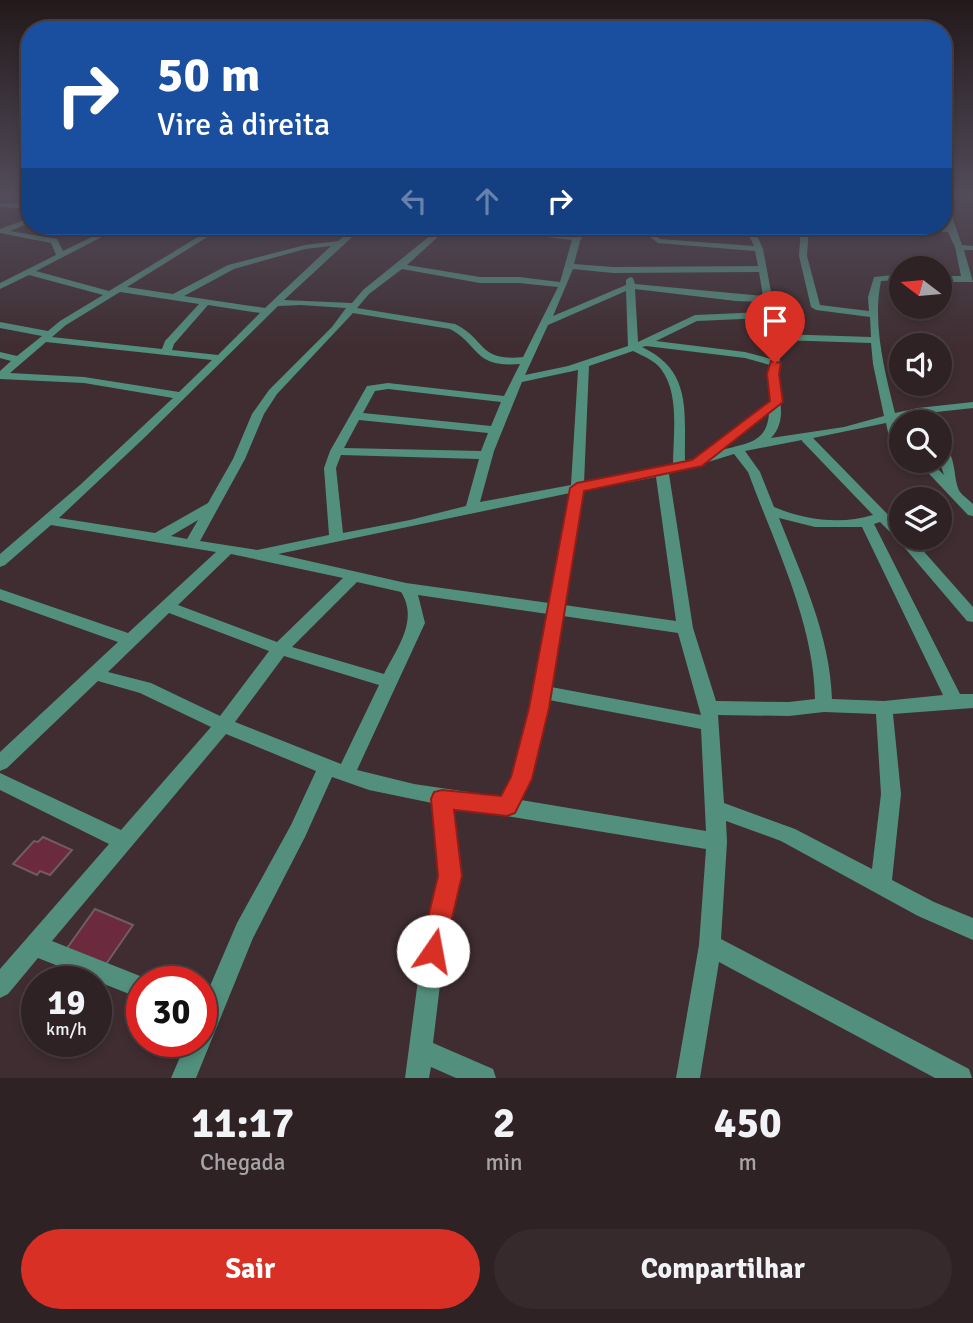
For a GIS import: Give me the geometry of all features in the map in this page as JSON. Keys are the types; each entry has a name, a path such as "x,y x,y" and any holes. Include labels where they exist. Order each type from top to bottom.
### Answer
{"street":[{"path":"56,246 60,255"},
{"path":"0,286 77,246"},
{"path":"180,396 84,380 29,380 0,376 45,336 189,246"},
{"path":"175,297 231,267 313,246"},
{"path":"0,562 49,520 335,246"},
{"path":"192,542 228,481 258,414 277,387 335,330 351,308 371,288 423,246"},
{"path":"472,508 486,455 542,324 564,285 573,246"},
{"path":"725,246 759,249 777,353 773,374 776,402 774,428 760,443"},
{"path":"803,246 816,307 875,315"},
{"path":"952,279 970,279 959,247 973,248"},
{"path":"400,266 480,280 519,280 564,285"},
{"path":"569,266 585,269 762,269"},
{"path":"632,347 630,279 641,269"},
{"path":"28,272 110,294"},
{"path":"889,277 877,279 873,297 880,378 889,410"},
{"path":"542,324 630,286 766,299"},
{"path":"121,289 206,302 270,307 301,302 351,308 452,326 475,348 499,362 529,359"},
{"path":"166,352 169,343 206,302"},
{"path":"520,379 584,364 645,343 695,318 770,315"},
{"path":"0,325 45,336 220,358"},
{"path":"774,337 876,340"},
{"path":"645,343 763,358 775,363"},
{"path":"632,347 659,361 666,369 675,392 679,420 671,470 685,628 709,716 717,842 710,945 688,1078"},
{"path":"0,355 18,360"},
{"path":"507,807 522,779 541,692 577,488 584,364"},
{"path":"336,537 330,468 367,392 379,387 509,400"},
{"path":"697,463 776,402"},
{"path":"949,410 973,405"},
{"path":"355,416 496,430"},
{"path":"256,554 433,519 472,508 671,470 760,443 806,438 889,418"},
{"path":"860,426 889,436"},
{"path":"806,438 889,522"},
{"path":"336,451 486,455"},
{"path":"738,451 754,472 818,642 823,670 824,705"},
{"path":"935,473 949,487"},
{"path":"952,490 973,512"},
{"path":"159,537 211,506"},
{"path":"766,509 793,519 830,525 866,522 884,517"},
{"path":"49,520 256,554 406,588 685,628"},
{"path":"866,522 889,572 922,630 954,701"},
{"path":"0,763 228,549"},
{"path":"914,550 973,617"},
{"path":"0,986 223,724 280,649 355,575"},
{"path":"217,992 245,931 298,831 390,682 417,623 412,597 406,588"},
{"path":"0,594 132,641"},
{"path":"168,607 280,649 390,682"},
{"path":"94,674 145,688 336,771 442,799 507,807 717,842"},
{"path":"541,692 709,716 824,705 884,708 973,701"},
{"path":"881,885 889,827 891,775 884,708"},
{"path":"0,781 123,841"},
{"path":"416,1078 435,935 450,876 442,799"},
{"path":"714,808 788,835 926,909 973,929"},
{"path":"34,945 126,982"},
{"path":"710,945 960,1078"},
{"path":"419,1049 484,1078"},
{"path":"183,1078 192,1057"}],"building":[{"path":"43,837 72,850 50,875 40,871 37,875 13,864 34,841 38,842"},
{"path":"95,909 133,925 105,966 65,951"}],"route":[{"path":"433,951 450,876 442,799 507,807 522,779 539,708 577,488 697,463 776,402 773,374 775,363"}]}
